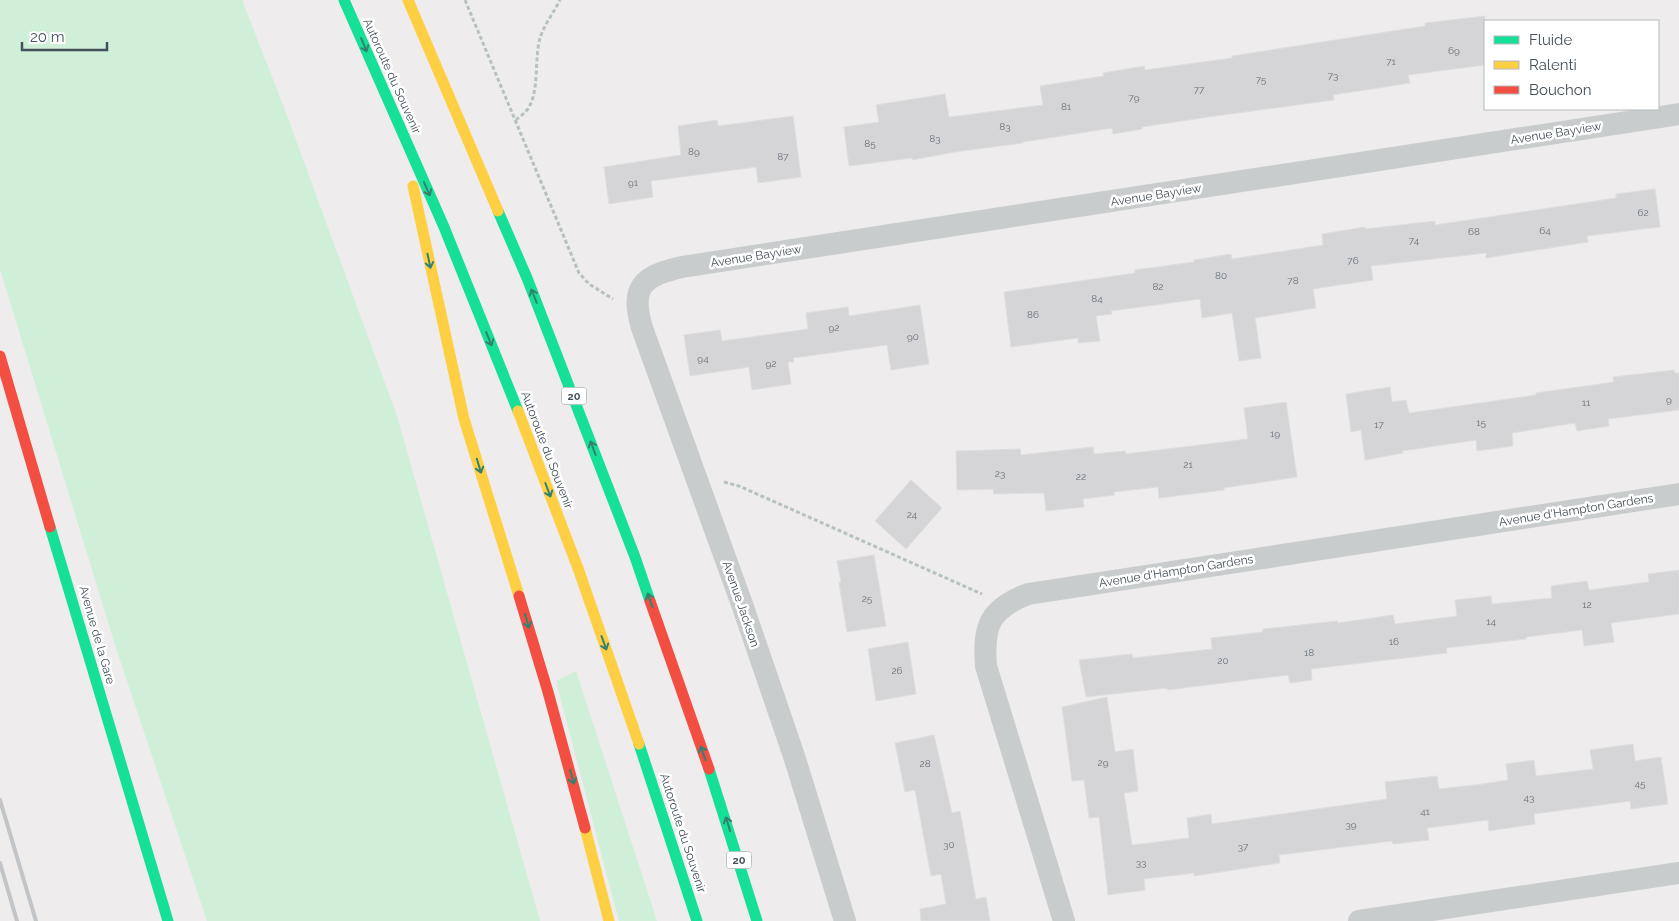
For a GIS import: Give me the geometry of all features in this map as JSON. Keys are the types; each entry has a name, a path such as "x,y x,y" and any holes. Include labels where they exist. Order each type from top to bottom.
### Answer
{"main road":[{"name":"Autoroute du Souvenir","path":"344,0 444,227 547,486 619,684 697,921"},
{"name":"20","path":"408,0 527,278 636,557 720,799 757,921"},
{"path":"400,128 464,419 548,692 609,921"},
{"name":"Avenue de la Gare","path":"0,356 168,921"}],"street":[{"name":"Avenue Bayview","path":"640,290 654,276 682,267 1679,114"},
{"name":"Avenue Jackson","path":"640,290 637,309 642,328 794,756 845,921"},
{"name":"Avenue d'Hampton Gardens","path":"1064,921 986,666 986,633 991,620 1000,608 1028,594 1679,494"},
{"path":"1359,921 1679,873"}],"path":[{"path":"465,0 579,273 589,284 620,303"},
{"path":"516,120 527,111 532,102 535,88 537,50 541,35 560,0"},
{"path":"721,482 739,486 984,595"}],"green space":[{"path":"0,0 242,0 285,110 397,416 540,921 207,921 116,648 0,269"},
{"path":"576,671 657,921 619,921 556,681"}],"building":[{"path":"1485,16 1484,65 1408,75 1410,83 1333,95 1334,100 1142,127 1142,129 1113,134 1112,128 912,160 912,158 849,166 844,127 879,122 876,105 945,94 949,117 1043,105 1040,86 1104,76 1103,73 1144,66 1145,70 1232,58 1232,56 1425,26 1425,23"},
{"path":"793,116 801,177 758,183 756,167 651,181 653,197 609,204 604,167 681,155 678,126 717,120 718,126"},
{"path":"1655,189 1660,227 1587,236 1588,242 1486,258 1486,253 1371,266 1373,280 1313,289 1316,308 1255,318 1261,358 1239,361 1232,313 1202,318 1200,299 1111,311 1112,314 1096,316 1100,341 1078,343 1078,338 1011,347 1004,292 1135,273 1135,270 1194,262 1194,260 1231,254 1232,259 1323,245 1322,234 1365,227 1365,229 1435,221 1435,225 1616,198 1616,194"},
{"path":"920,305 929,364 891,370 887,345 793,358 794,362 788,362 791,384 752,390 749,367 690,376 684,335 720,330 722,341 808,329 806,313 848,307 849,316"},
{"path":"1674,370 1675,373 1679,373 1679,410 1608,419 1609,426 1577,431 1575,423 1512,433 1513,446 1477,451 1476,440 1402,451 1403,453 1365,460 1361,430 1351,432 1346,394 1390,387 1392,402 1406,400 1409,413 1614,382 1613,377"},
{"path":"1286,402 1297,477 1224,488 1224,490 1159,498 1158,487 1114,492 1115,495 1083,499 1084,507 1046,511 1044,493 994,494 993,489 957,490 956,451 1020,449 1021,455 1093,447 1094,454 1125,451 1126,454 1248,439 1244,408"},
{"path":"911,480 942,508 906,549 875,521"},
{"path":"874,555 886,626 847,632 837,561"},
{"path":"1679,570 1679,614 1611,623 1614,642 1584,646 1582,630 1526,637 1526,639 1446,648 1447,653 1311,669 1312,680 1290,683 1288,675 1167,690 1167,688 1086,697 1079,660 1132,654 1133,658 1212,649 1211,638 1263,632 1263,629 1337,621 1338,623 1393,615 1395,624 1457,616 1455,600 1491,596 1492,604 1552,598 1551,586 1587,581 1589,590 1649,582 1648,574"},
{"path":"908,642 916,694 876,701 868,649"},
{"path":"1107,697 1115,752 1133,749 1138,791 1124,793 1132,845 1189,838 1187,818 1211,814 1212,824 1387,799 1385,782 1437,776 1439,789 1483,784 1508,780 1506,764 1534,760 1536,776 1593,769 1590,750 1633,744 1635,761 1661,757 1668,804 1631,809 1630,801 1534,814 1535,824 1489,831 1488,820 1427,828 1429,840 1393,844 1392,841 1279,855 1280,863 1194,876 1194,873 1144,879 1145,890 1108,895 1099,817 1089,818 1084,780 1072,781 1062,707"},
{"path":"934,735 952,813 960,811 976,899 986,897 990,921 921,921 920,909 946,904 941,874 931,876 915,790 905,792 895,743"}],"railway":[{"path":"0,800 36,921"},
{"path":"0,863 17,921"}],"traffic: fast":[{"path":"344,0 444,227 518,411"},
{"path":"498,211 527,278 635,557 650,601"},
{"path":"50,527 168,921"},
{"path":"639,744 697,921"},
{"path":"709,769 757,921"}],"traffic: slow":[{"path":"408,0 498,211"},
{"path":"413,186 464,419 519,596"},
{"path":"518,411 579,571 639,744"},
{"path":"585,828 609,921"}],"traffic: jam":[{"path":"0,356 50,527"},
{"path":"519,596 548,692 585,828"},
{"path":"650,601 709,769"}]}
